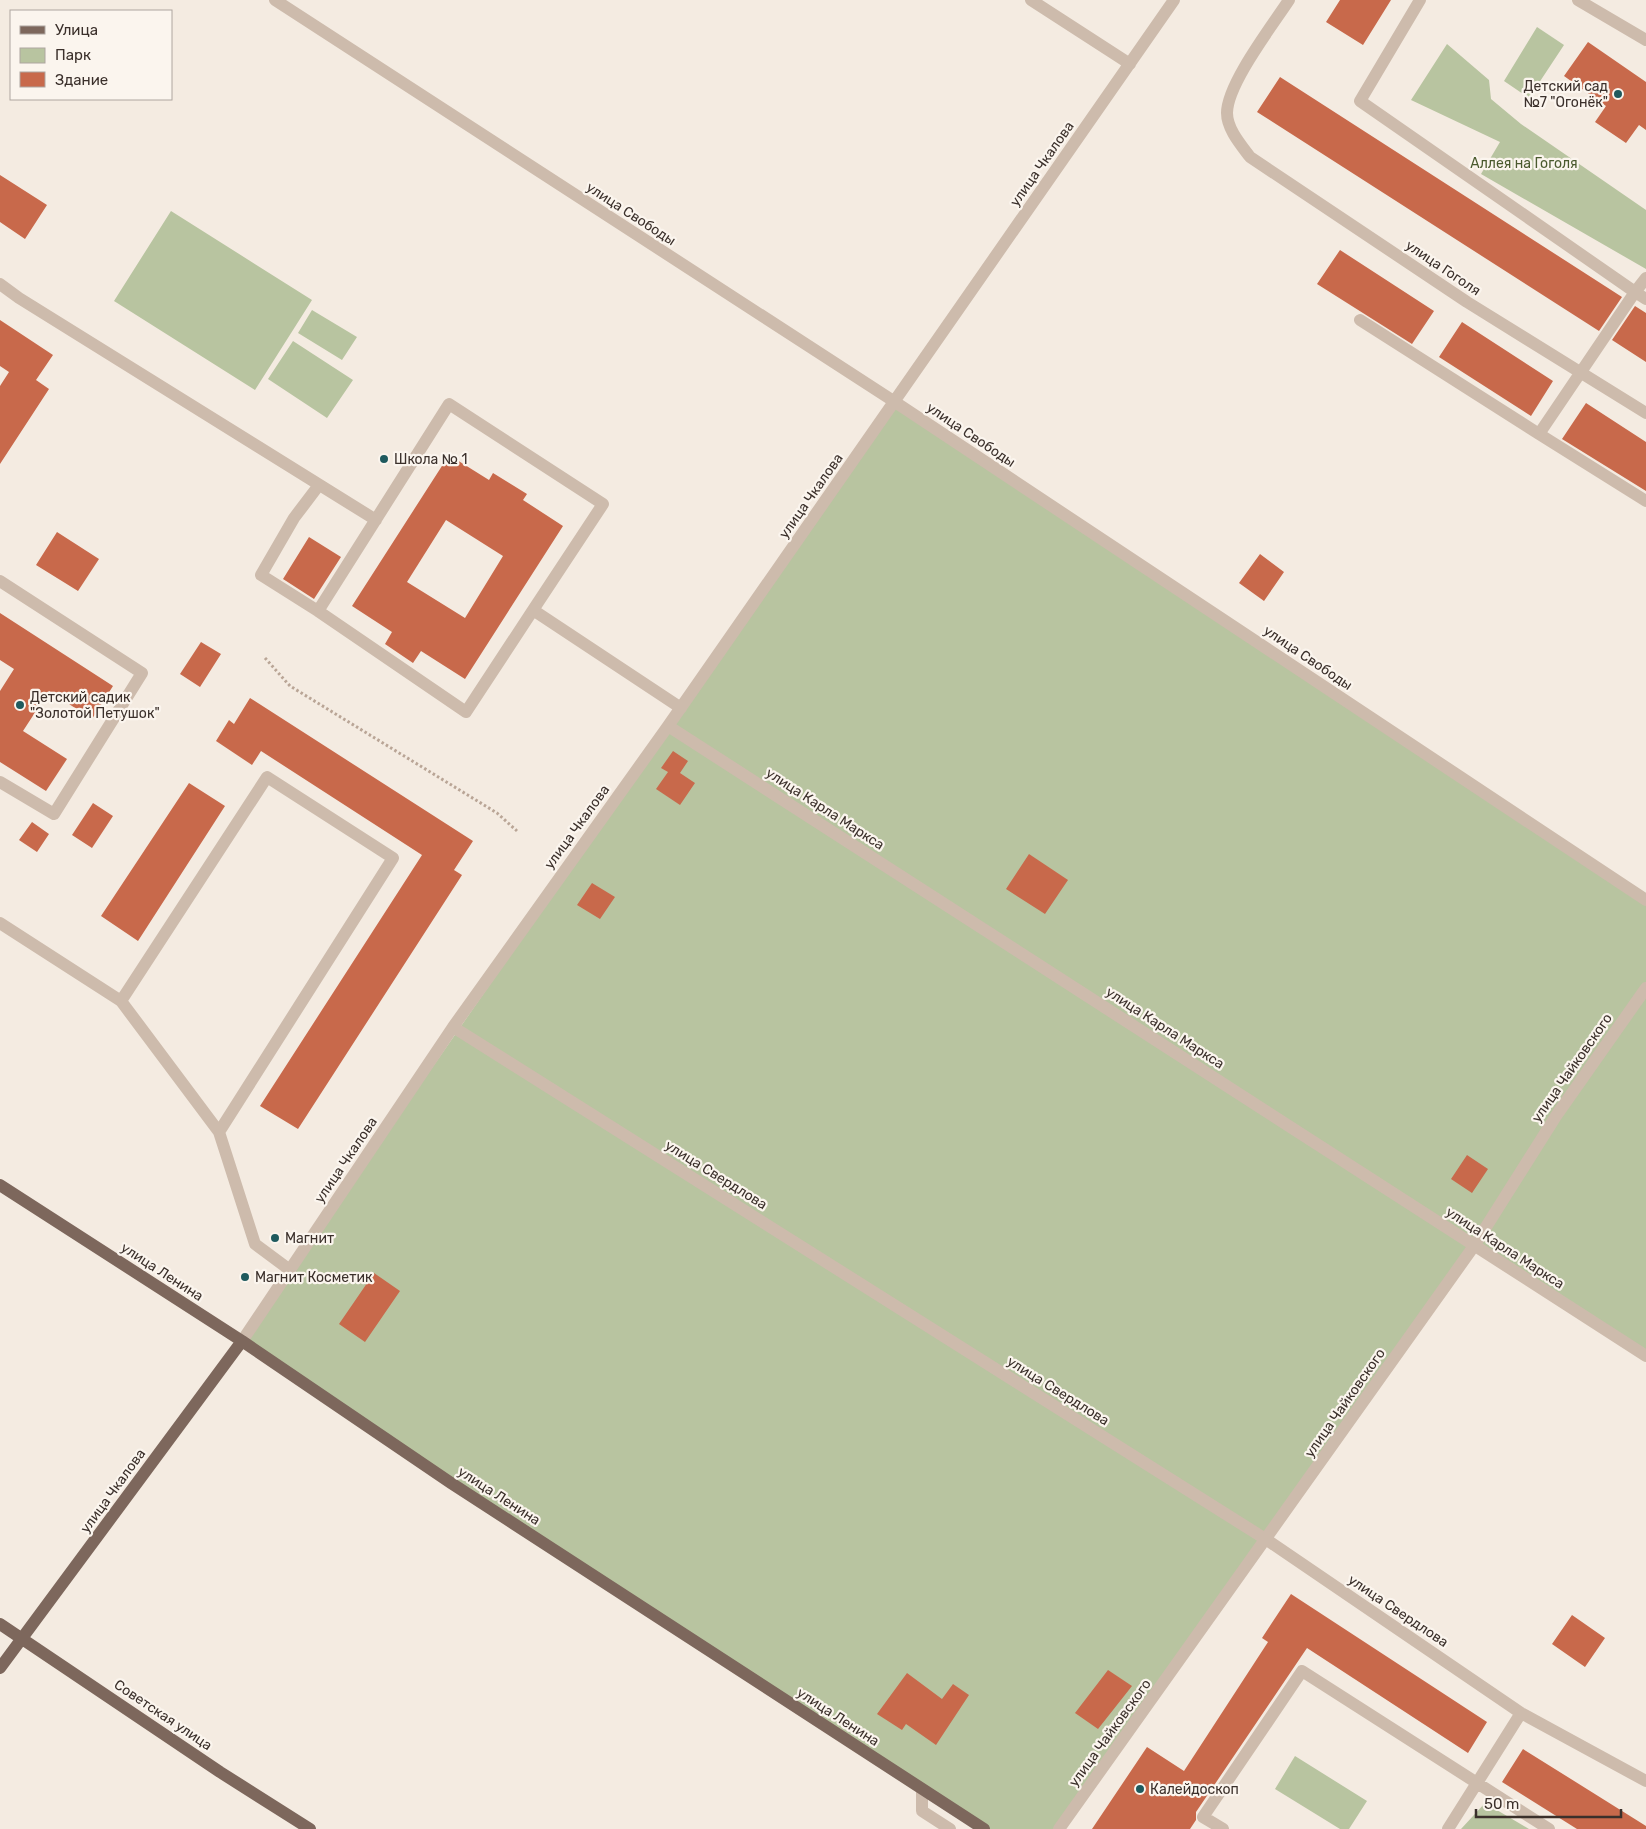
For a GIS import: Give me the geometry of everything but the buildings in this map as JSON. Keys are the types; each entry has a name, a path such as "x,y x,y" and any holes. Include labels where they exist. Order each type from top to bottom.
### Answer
{"main road":[{"name":"улица Ленина","path":"0,1185 242,1341 459,1489 984,1829"},
{"name":"улица Чкалова","path":"0,1668 242,1341"},
{"name":"Советская улица","path":"0,1624 220,1772 310,1829"}],"street":[{"name":"улица Свободы","path":"275,0 894,402 1646,900"},
{"path":"1031,0 1130,64"},
{"name":"улица Чкалова","path":"242,1341 453,1027 681,708 1174,0"},
{"name":"улица Гоголя","path":"1289,0 1234,86 1227,114 1234,135 1250,157 1467,302 1646,413"},
{"path":"1420,0 1360,101 1641,296"},
{"path":"1578,0 1646,40"},
{"path":"1539,434 1580,372 1641,296 1646,278"},
{"path":"0,284 19,298 376,520"},
{"path":"1360,320 1646,501"},
{"path":"318,611 449,404 603,504 466,712 262,574 294,518 319,485"},
{"path":"0,581 142,674 54,814 0,782"},
{"path":"533,610 681,708"},
{"name":"улица Карла Маркса","path":"668,726 1646,1356"},
{"path":"121,1001 267,777 393,858 219,1132"},
{"path":"0,924 121,1001 219,1132 254,1244 290,1270"},
{"name":"улица Чайковского","path":"1059,1829 1474,1246 1556,1116 1646,988"},
{"name":"улица Свердлова","path":"453,1027 1266,1540 1521,1712 1646,1781"},
{"path":"1223,1829 1203,1817 1302,1671 1549,1829"},
{"path":"1448,1829 1521,1712"},
{"path":"922,1790 922,1811 950,1829"}],"path":[{"path":"265,658 290,686 497,813 517,831"}],"green space":[{"path":"1537,27 1564,45 1529,98 1504,81"},
{"name":"Аллея на Гоголя","path":"1447,44 1489,80 1491,99 1521,124 1646,210 1646,269 1481,174 1500,142 1411,100"},
{"path":"171,211 312,300 255,390 114,301"},
{"path":"312,310 357,337 342,360 298,333"},
{"path":"293,341 353,380 327,418 268,379"},
{"path":"895,402 1646,900 1646,1356 1474,1246 1059,1829 984,1829 242,1341"},
{"path":"1295,1756 1367,1801 1349,1829 1340,1829 1275,1789"},
{"path":"1485,1803 1529,1829 1461,1829"}],"place":[{"name":"Детский сад №7 \"Огонёк\"","path":"1618,94"},
{"name":"Школа № 1","path":"384,459"},
{"name":"Детский садик \"Золотой Петушок\"","path":"20,705"},
{"name":"Магнит","path":"275,1238"},
{"name":"Магнит Косметик","path":"245,1277"},
{"name":"Калейдоскоп","path":"1140,1789"}]}
